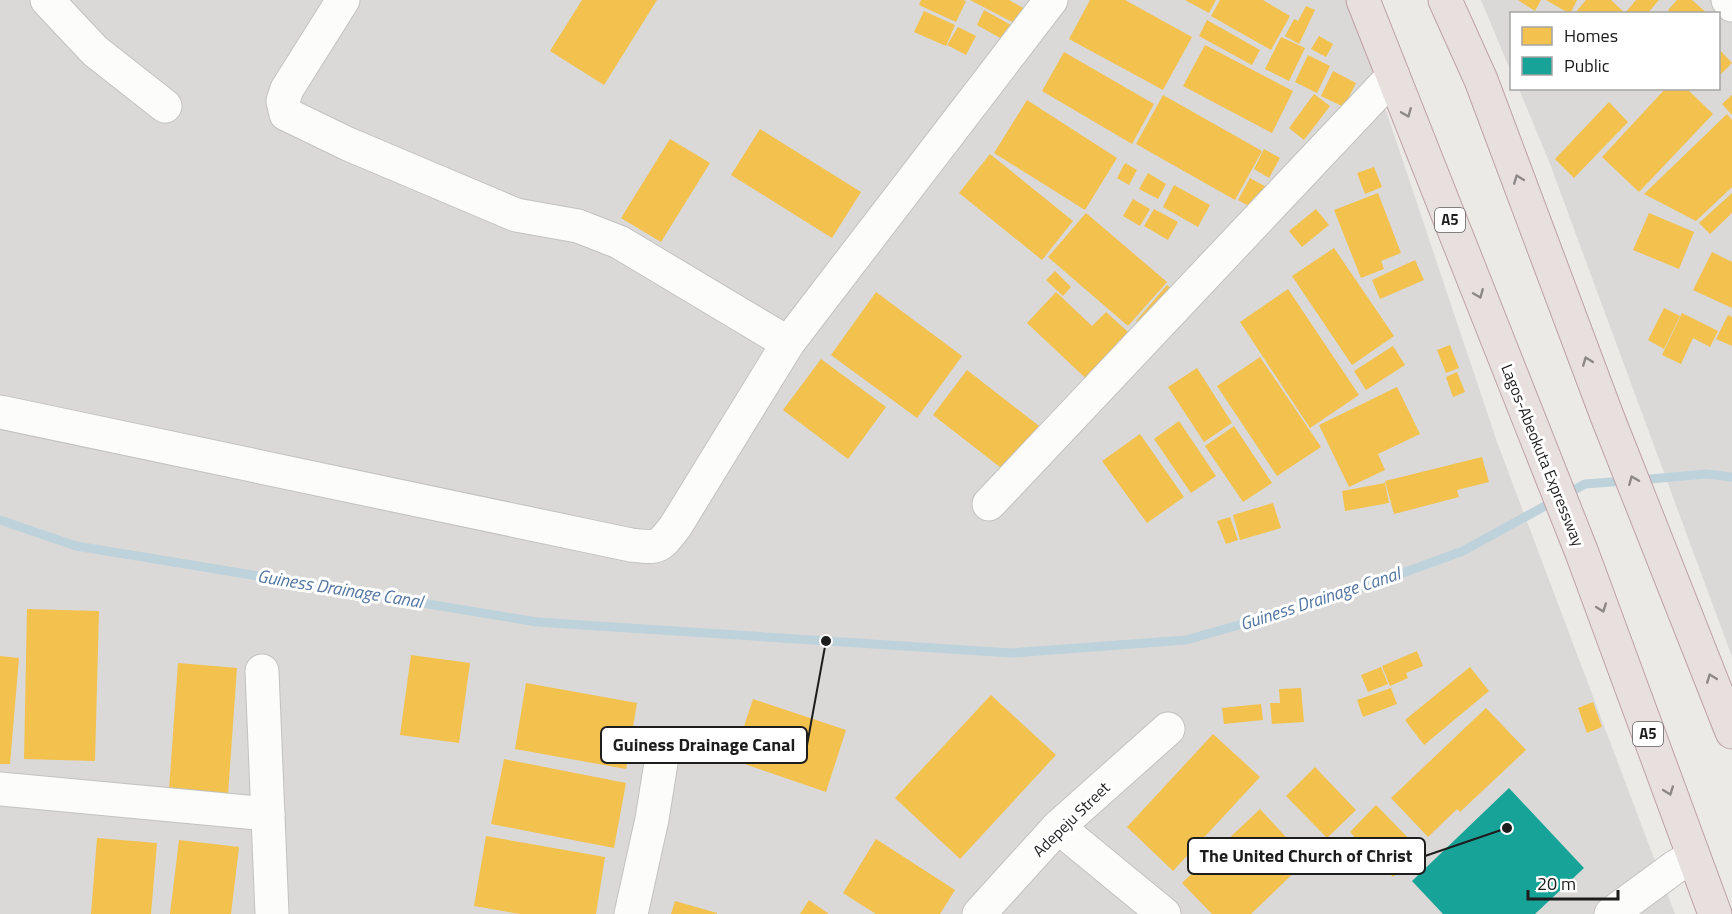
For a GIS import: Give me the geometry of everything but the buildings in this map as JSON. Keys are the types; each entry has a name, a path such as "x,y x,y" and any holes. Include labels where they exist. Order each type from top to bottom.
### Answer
{"highway":[{"name":"Lagos-Abeokuta Expressway","path":"1363,0 1581,553 1715,914"},
{"path":"1445,0 1481,80 1607,416 1732,732"}],"street":[{"path":"47,0 95,51 165,106"},
{"path":"343,0 287,89 283,101 286,114 348,144 516,215 578,226 620,242 788,343"},
{"path":"0,412 619,543 652,547 663,543 788,343 1051,0"},
{"path":"1728,0 1732,5"},
{"path":"989,504 1392,76"},
{"path":"262,671 272,914"},
{"name":"Adepeju Street","path":"979,914 1058,827 1168,729"},
{"path":"631,914 652,819 661,763"},
{"path":"0,789 268,814"},
{"path":"1058,827 1164,914"},
{"path":"1611,914 1693,856"}],"shaded area":[{"path":"0,0 1347,0 1497,442 1675,914 0,914"},
{"path":"1481,0 1732,0 1732,657 1550,164 1519,90 1720,90 1720,12 1510,12 1510,70"}],"waterway":[{"name":"Guiness Drainage Canal","path":"1639,480 1706,474 1732,477"},
{"name":"Guiness Drainage Canal","path":"0,520 76,546 537,622 1011,653 1186,640 1334,598 1463,551 1585,484 1625,481"}],"place":[{"name":"Guiness Drainage Canal","path":"826,641"},
{"name":"The United Church of Christ","path":"1507,828"}]}
